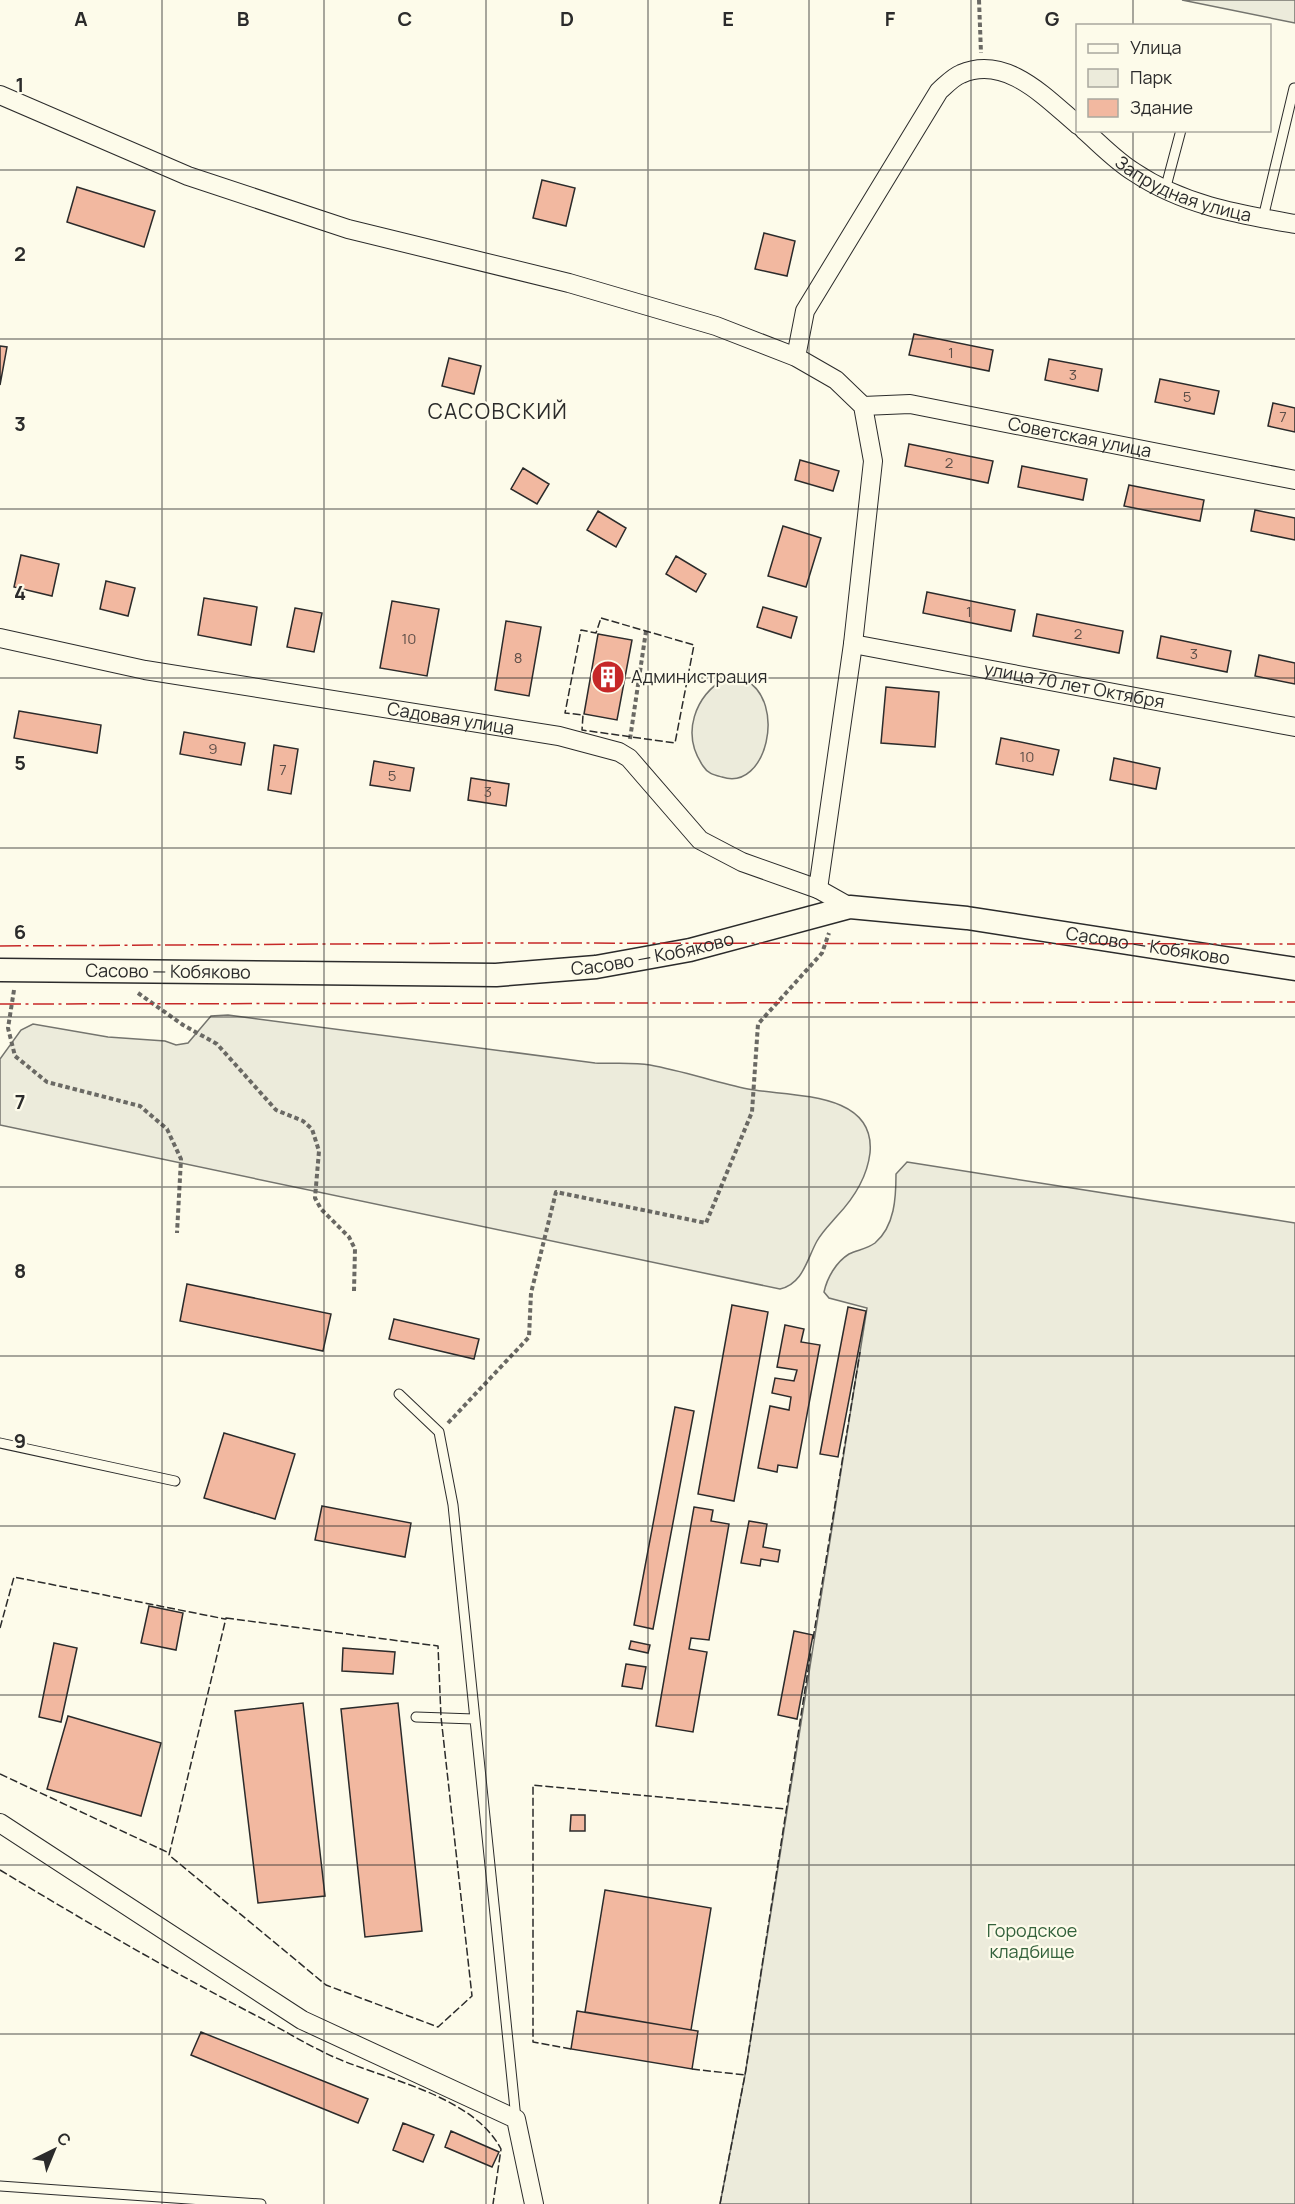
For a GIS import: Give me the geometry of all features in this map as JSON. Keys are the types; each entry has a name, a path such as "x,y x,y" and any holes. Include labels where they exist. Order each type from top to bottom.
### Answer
{"street":[{"path":"796,357 805,311 939,90 960,74 982,67 1007,72 1038,91 1076,124"},
{"path":"0,95 188,176 348,229 569,283 716,326 796,357 836,380 863,406 873,461 853,644 818,889"},
{"name":"Запрудная улица","path":"1086,132 1133,172 1166,190 1224,212 1295,224"},
{"name":"Советская улица","path":"863,406 910,404 1295,480"},
{"name":"Садовая улица","path":"0,638 145,670 559,736 619,752 629,758 700,840 742,862 818,889 843,908"},
{"name":"улица 70 лет Октября","path":"853,644 1295,727"},
{"name":"Сасово — Кобяково","path":"9,971 496,975 596,967 690,950 843,908 967,918 1295,969"},
{"path":"0,1823 302,2020 516,2119 534,2204"}],"lane":[{"path":"1263,218 1294,88"},
{"path":"1166,190 1180,132"},
{"path":"399,1394 439,1432 453,1505 516,2119"},
{"path":"0,1443 176,1481"},
{"path":"416,1717 474,1719"},
{"path":"0,2186 261,2204"}],"path":[{"path":"979,0 982,67"},
{"path":"629,758 646,631"},
{"path":"439,1432 529,1337 531,1293 556,1192 706,1223 752,1112 758,1024 822,954 843,908"},
{"path":"9,971 8,1028 15,1056 47,1082 140,1106 167,1129 182,1160 177,1233"},
{"path":"120,972 133,990 223,1050 276,1110 303,1121 312,1129 319,1151 315,1198 321,1209 349,1237 355,1249 354,1291"}],"green space":[{"path":"1182,0 1295,0 1295,23"},
{"path":"727,677 745,680 758,691 765,706 768,724 766,742 760,758 750,771 738,778 722,777 707,771 696,754 693,741 694,717 699,705 706,694"},
{"path":"228,1015 595,1063 650,1065 748,1089 826,1100 845,1107 859,1118 868,1132 870,1153 866,1171 849,1202 819,1238 799,1276 794,1282 780,1289 0,1125 0,1059 21,1030 33,1024 108,1037 165,1041 176,1045 188,1043 211,1016"},
{"name":"Городское кладбище","path":"907,1162 1295,1223 1295,2204 720,2204 745,2075 867,1308 829,1298 824,1292 827,1281 840,1261 849,1254 869,1247 882,1236 893,1211 896,1174"}],"building":[{"path":"542,180 575,188 566,226 533,218"},
{"path":"77,187 155,211 144,247 67,222"},
{"path":"764,233 795,241 787,276 755,269"},
{"path":"914,334 993,350 989,371 909,355"},
{"path":"0,346 7,347 0,385"},
{"path":"449,358 481,366 474,394 442,386"},
{"path":"1049,359 1102,369 1098,391 1045,380"},
{"path":"1160,379 1219,391 1214,414 1155,402"},
{"path":"1273,403 1295,408 1295,432 1268,426"},
{"path":"909,444 993,461 988,483 905,466"},
{"path":"800,460 839,471 833,491 795,480"},
{"path":"1022,466 1087,479 1083,500 1018,487"},
{"path":"523,468 549,484 537,504 511,489"},
{"path":"1129,485 1204,500 1200,521 1124,506"},
{"path":"1255,510 1295,518 1295,540 1251,531"},
{"path":"598,511 626,528 616,547 587,530"},
{"path":"783,526 821,538 806,587 768,576"},
{"path":"21,555 59,564 52,596 14,587"},
{"path":"676,556 706,574 696,592 666,574"},
{"path":"106,581 135,588 128,616 100,609"},
{"path":"927,592 1015,610 1011,631 923,613"},
{"path":"204,598 257,607 251,645 198,635"},
{"path":"392,601 439,609 427,676 380,668"},
{"path":"763,607 797,617 791,638 757,627"},
{"path":"295,608 322,613 314,652 287,647"},
{"path":"1037,614 1123,631 1119,653 1033,636"},
{"path":"506,621 541,627 529,696 495,690"},
{"name":"Администрация","path":"598,634 632,640 617,720 584,714"},
{"path":"1161,636 1231,651 1227,672 1157,658"},
{"path":"1259,655 1295,663 1295,684 1255,676"},
{"path":"886,687 939,692 935,747 881,743"},
{"path":"19,711 101,725 97,753 14,738"},
{"path":"184,732 245,743 241,765 180,754"},
{"path":"1001,738 1059,750 1053,775 996,764"},
{"path":"274,745 298,749 291,794 268,790"},
{"path":"1114,758 1160,768 1156,789 1110,780"},
{"path":"374,761 414,768 410,791 370,785"},
{"path":"471,778 509,784 506,806 468,800"},
{"path":"187,1284 331,1314 323,1351 180,1321"},
{"path":"732,1305 768,1312 734,1501 698,1494"},
{"path":"848,1307 866,1311 838,1457 820,1454"},
{"path":"394,1319 479,1339 474,1359 389,1339"},
{"path":"785,1325 804,1329 801,1342 820,1345 797,1468 778,1465 777,1472 758,1468 770,1406 789,1410 791,1397 772,1393 775,1378 794,1381 797,1370 777,1367"},
{"path":"675,1407 694,1411 653,1629 634,1625"},
{"path":"224,1433 295,1454 275,1519 204,1498"},
{"path":"322,1506 411,1523 405,1557 315,1540"},
{"path":"694,1507 713,1510 711,1521 729,1524 709,1640 691,1638 689,1649 707,1652 693,1732 656,1726"},
{"path":"749,1521 767,1524 763,1547 780,1550 778,1562 761,1559 760,1566 741,1563"},
{"path":"149,1606 183,1613 176,1650 141,1643"},
{"path":"794,1631 813,1635 797,1719 778,1715"},
{"path":"631,1641 650,1645 648,1653 629,1649"},
{"path":"54,1643 77,1648 61,1722 39,1717"},
{"path":"343,1648 395,1652 393,1674 342,1671"},
{"path":"626,1664 646,1667 642,1689 622,1686"},
{"path":"303,1703 325,1896 258,1903 235,1711"},
{"path":"398,1703 422,1931 365,1937 341,1709"},
{"path":"68,1716 161,1743 141,1816 47,1789"},
{"path":"571,1815 585,1815 585,1831 570,1831"},
{"path":"605,1890 711,1908 691,2030 585,2012"},
{"path":"577,2011 698,2031 692,2069 571,2049"},
{"path":"201,2032 368,2099 358,2123 191,2055"},
{"path":"403,2123 434,2135 423,2162 393,2150"},
{"path":"451,2131 499,2152 492,2167 445,2147"}],"fence":[{"path":"601,618 694,645 675,743 582,730 583,715 565,713 581,630 596,633 601,618"},
{"path":"813,1639 860,1352"},
{"path":"0,1628 14,1577 225,1619"},
{"path":"226,1618 438,1646 441,1717 472,1996 438,2027 326,1985 169,1855 226,1618"},
{"path":"720,2204 745,2075 811,1651"},
{"path":"0,1774 169,1853"},
{"path":"571,2049 533,2042 533,1785 786,1809"},
{"path":"0,1870 157,1962 315,2048 436,2096 474,2118 489,2132 501,2149 493,2204"},
{"path":"692,2069 745,2075"}],"power":[{"path":"0,946 499,943 1295,944"},
{"path":"0,1004 1295,1002"}],"place":[{"name":"Администрация","path":"608,677"}],"district":[{"name":"САСОВСКИЙ","path":"498,412"}]}
